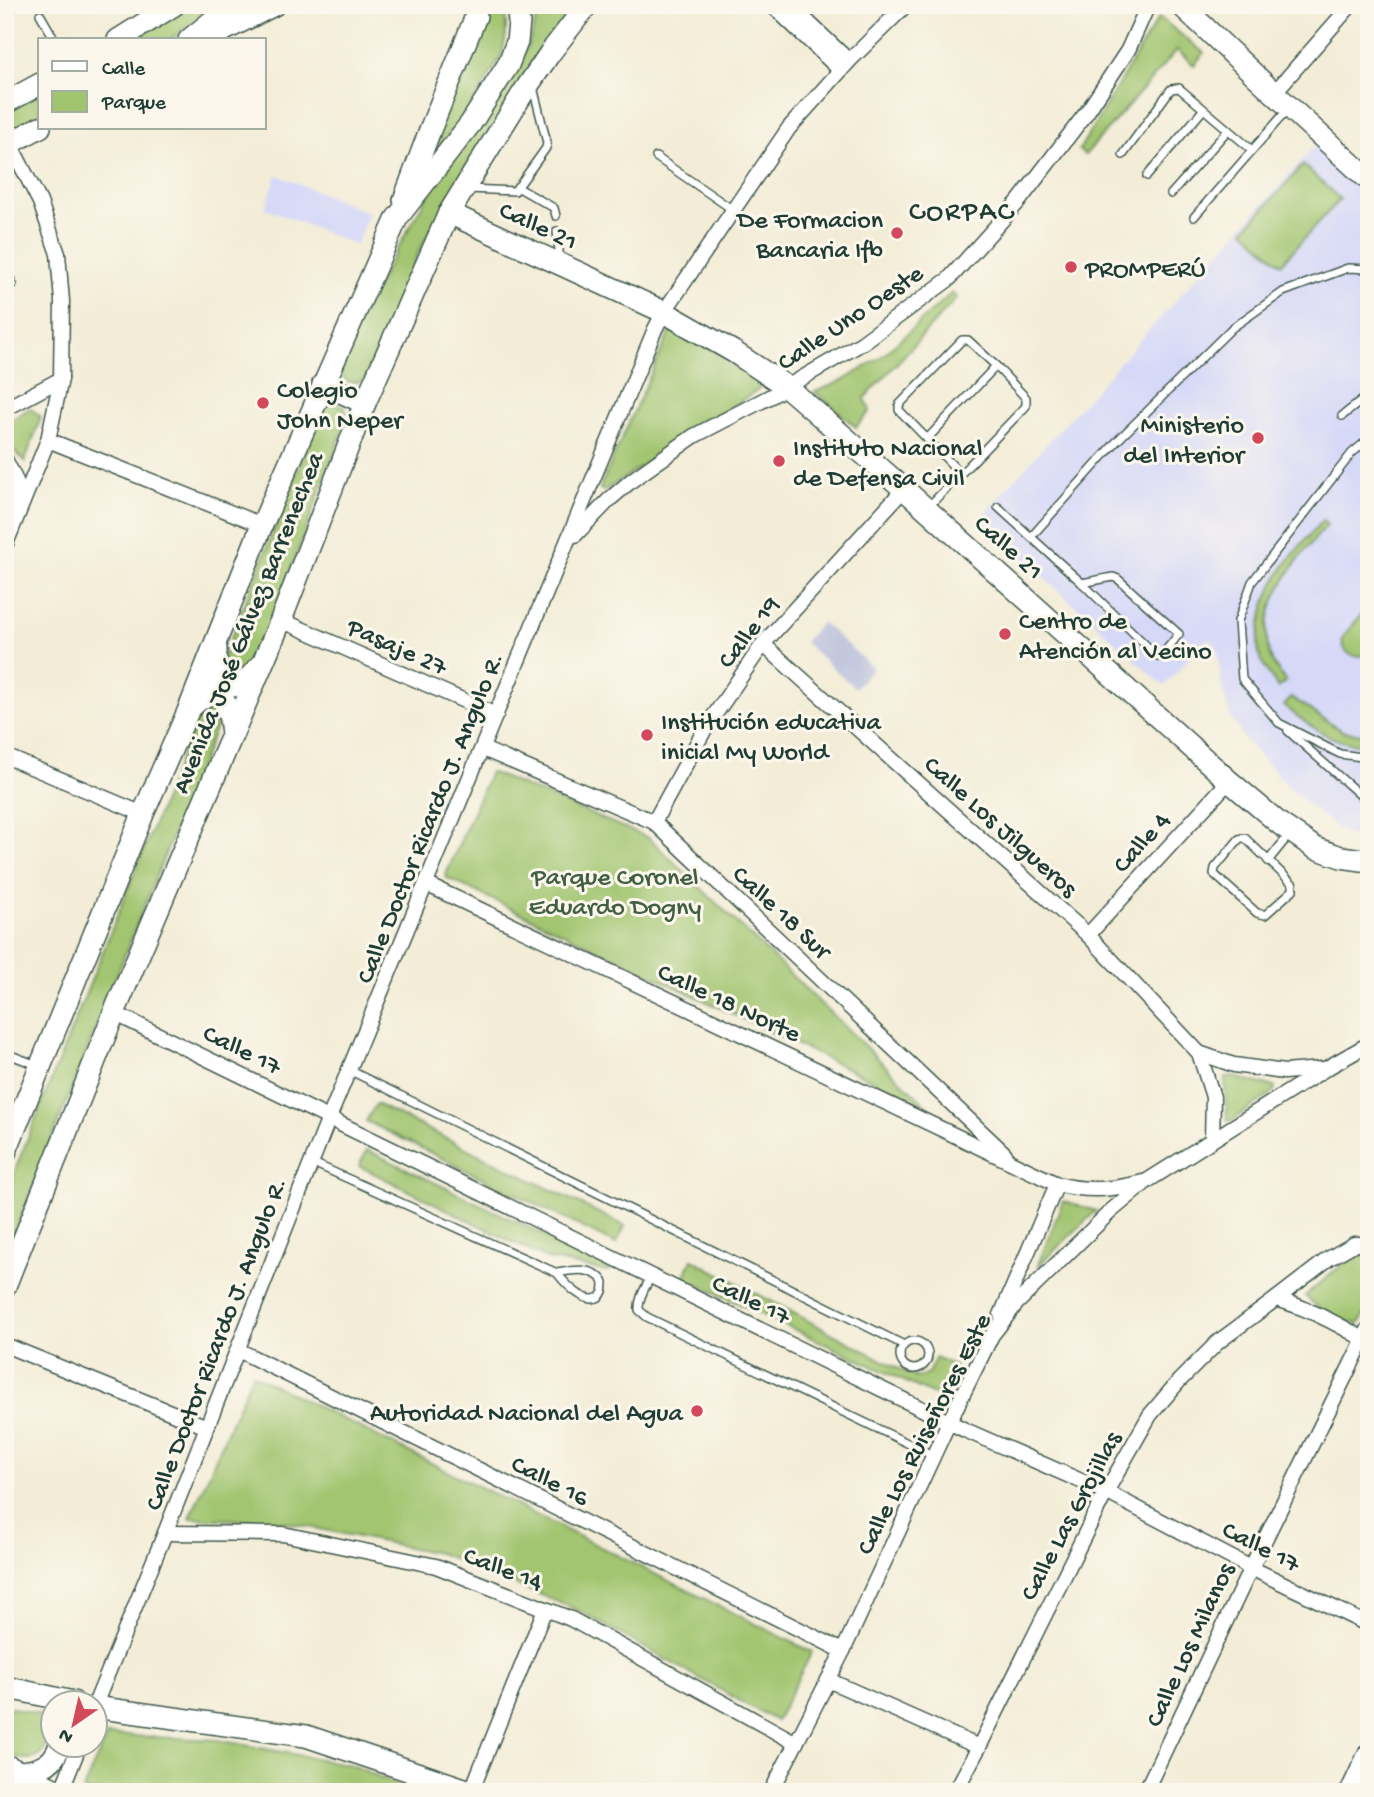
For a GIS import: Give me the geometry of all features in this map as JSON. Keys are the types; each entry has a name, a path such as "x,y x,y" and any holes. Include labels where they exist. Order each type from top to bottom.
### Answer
{"main road":[{"path":"121,38 174,5"},
{"path":"191,38 232,5"},
{"path":"209,38 274,5"},
{"path":"397,218 429,130 476,16 475,5"},
{"name":"Avenida José Gálvez Barrenechea","path":"5,1153 143,814 189,709 262,525 397,218 471,123 508,65 517,42 517,5"},
{"name":"Avenida José Gálvez Barrenechea","path":"5,1286 114,1013 281,620 365,402 449,213 531,81 587,5"},
{"path":"1181,5 1369,180"},
{"path":"5,103 38,85"},
{"path":"7,141 38,128"},
{"name":"Calle 21","path":"449,213 664,312 734,352 787,387 1229,781 1315,848 1341,857 1369,861"},
{"path":"323,384 365,402"},
{"path":"216,639 215,666 219,677 226,684 243,684 262,663"},
{"path":"189,709 204,695 212,693 219,696 229,706 232,735"},
{"path":"5,1687 38,1695"},
{"path":"27,1692 38,1699"},
{"path":"108,1709 306,1736 472,1791"},
{"path":"1351,1792 1369,1754"},
{"path":"12,1768 41,1769 53,1758"},
{"path":"12,1768 61,1792"}],"street":[{"path":"772,5 844,66"},
{"path":"790,5 844,66"},
{"name":"Calle Doctor Ricardo J. Angulo R.","path":"102,1688 311,1161 655,329 789,128 844,66 906,5"},
{"name":"Calle Uno Oeste","path":"569,541 632,480 694,436 787,387 862,343 949,279 1019,201 1087,112 1128,50 1148,5"},
{"path":"1274,93 1351,5"},
{"path":"5,546 48,440 61,379 62,301 58,254 40,202 7,141"},
{"path":"5,409 61,379"},
{"path":"48,440 262,525"},
{"path":"5,459 16,481 17,517"},
{"name":"Calle 19","path":"654,822 705,729 763,644 904,489"},
{"name":"Pasaje 27","path":"281,620 496,715"},
{"name":"Calle Los Jilgueros","path":"763,644 1088,935 1199,1053 1213,1097 1212,1140"},
{"name":"Calle 18 Sur","path":"483,749 654,822 1013,1163"},
{"path":"5,756 143,814"},
{"name":"Calle 4","path":"1088,935 1229,781"},
{"name":"Calle 18 Norte","path":"426,884 1057,1184 1097,1190 1121,1188 1147,1181"},
{"name":"Calle 17","path":"114,1013 949,1422 1106,1492 1369,1625"},
{"name":"Calle Los Ruiseñores Este","path":"771,1792 843,1651 992,1335 1017,1303 1111,1211 1147,1181 1369,1044"},
{"name":"Calle Los Jilgueros","path":"1199,1053 1234,1065 1284,1072 1325,1069"},
{"path":"992,1335 1057,1184"},
{"name":"Calle Las Grojillas","path":"955,1792 1106,1492 1150,1415 1218,1342 1328,1259 1354,1244 1369,1244"},
{"path":"1276,1299 1366,1334"},
{"name":"Calle Los Milanos","path":"1145,1792 1251,1567 1366,1334"},
{"path":"5,1345 207,1427"},
{"name":"Calle 16","path":"238,1350 843,1651"},
{"name":"Calle 14","path":"165,1533 283,1534 436,1566 571,1619 796,1743"},
{"path":"472,1791 545,1609"},
{"path":"828,1680 979,1747"},
{"path":"61,1792 75,1758"}],"lane":[{"path":"40,14 54,38"},
{"path":"464,188 512,192 547,145 531,81"},
{"path":"1123,155 1171,89 1179,88 1252,150"},
{"path":"1194,217 1290,108"},
{"path":"1147,176 1203,110"},
{"path":"1171,194 1228,130"},
{"path":"656,157 733,210"},
{"path":"517,187 554,208 556,216"},
{"path":"557,231 560,264"},
{"path":"1031,537 1117,441 1232,328 1283,292 1348,268 1369,269"},
{"path":"5,270 13,284"},
{"path":"926,509 961,474 1026,406 1026,398 968,340 962,340 899,405 899,410 961,474"},
{"path":"927,439 996,366"},
{"path":"1342,416 1369,395"},
{"path":"1369,439 1352,453 1252,582 1238,621 1242,680 1279,723 1369,803"},
{"path":"998,507 1159,657 1179,634 1118,579 1082,583"},
{"path":"1279,723 1340,754 1369,758"},
{"path":"1268,861 1291,831"},
{"path":"1242,838 1268,861 1293,884 1293,890 1265,915 1257,914 1214,874 1215,868 1242,838"},
{"path":"5,1052 41,1066"},
{"path":"349,1070 904,1345"},
{"path":"311,1161 557,1273 566,1284 586,1297 594,1299 604,1291 604,1282 596,1274 577,1269 557,1273"},
{"path":"651,1276 638,1306 647,1317 934,1456"}],"shaded area":[{"path":"1315,146 1369,195 1369,837 1351,836 1339,830 1296,795 1245,740 1231,718 1222,689 1217,647 1208,638 1164,686 979,519"},
{"path":"277,175 369,213 356,245 265,208"},
{"path":"822,622 873,668 855,688 804,642"}],"green space":[{"path":"190,5 215,5 173,38 132,38"},
{"path":"480,5 505,5 506,35 502,55 469,110 425,164"},
{"path":"533,5 574,5 468,164 419,251 366,379 349,382 338,368 360,316 426,198 513,74 529,43 535,23"},
{"path":"1159,17 1204,53 1194,65 1177,50 1085,155 1079,150"},
{"path":"38,93 38,118 20,129 14,129 9,114 19,104"},
{"path":"1303,165 1340,199 1281,264 1244,230"},
{"path":"952,293 957,298 865,398 870,411 856,427 815,392 844,380 881,357"},
{"path":"681,329 759,381 759,389 604,491 600,489 602,482 669,334"},
{"path":"330,402 344,406 348,417 257,660 236,676 227,673 223,658 322,409"},
{"path":"30,408 41,417 25,461 5,443 5,424"},
{"path":"1323,520 1327,525 1291,570 1272,606 1267,644 1273,663 1286,681 1278,688 1259,655 1258,637 1263,611 1282,569"},
{"path":"1369,605 1369,651 1355,656 1344,648 1343,637"},
{"path":"206,697 219,706 219,719 5,1256 5,1195"},
{"path":"1291,697 1342,731 1369,735 1369,743 1346,742 1324,734 1284,706"},
{"name":"Parque Coronel Eduardo Dogny","path":"490,772 649,838 928,1107 445,877"},
{"path":"1229,1076 1275,1087 1274,1092 1231,1121 1227,1120 1225,1078"},
{"path":"376,1104 625,1226 616,1244 366,1121"},
{"path":"367,1150 611,1267 610,1270 603,1271 547,1259 359,1166"},
{"path":"1063,1201 1096,1211 1037,1267"},
{"path":"1356,1253 1369,1254 1369,1306 1359,1324 1331,1318 1305,1296"},
{"path":"692,1259 916,1378 928,1373 936,1357 956,1367 944,1394 936,1396 684,1278"},
{"path":"252,1374 812,1652 776,1721 577,1610 442,1554 285,1522 190,1518"},
{"path":"5,1706 38,1714 38,1756 26,1759 5,1753"},
{"path":"108,1735 218,1740 352,1765 413,1792 86,1792 83,1790 97,1758 108,1758"}],"place":[{"name":"De Formacion Bancaria Ifb","path":"897,233"},
{"name":"PROMPERÚ","path":"1071,267"},
{"name":"Colegio John Neper","path":"263,403"},
{"name":"Ministerio del Interior","path":"1258,438"},
{"name":"Instituto Nacional de Defensa Civil","path":"779,461"},
{"name":"Centro de Atención al Vecino","path":"1005,634"},
{"name":"Institución educativa inicial My World","path":"647,735"},
{"name":"Autoridad Nacional del Agua","path":"697,1411"}],"district":[{"name":"CORPAC","path":"962,209"}]}
